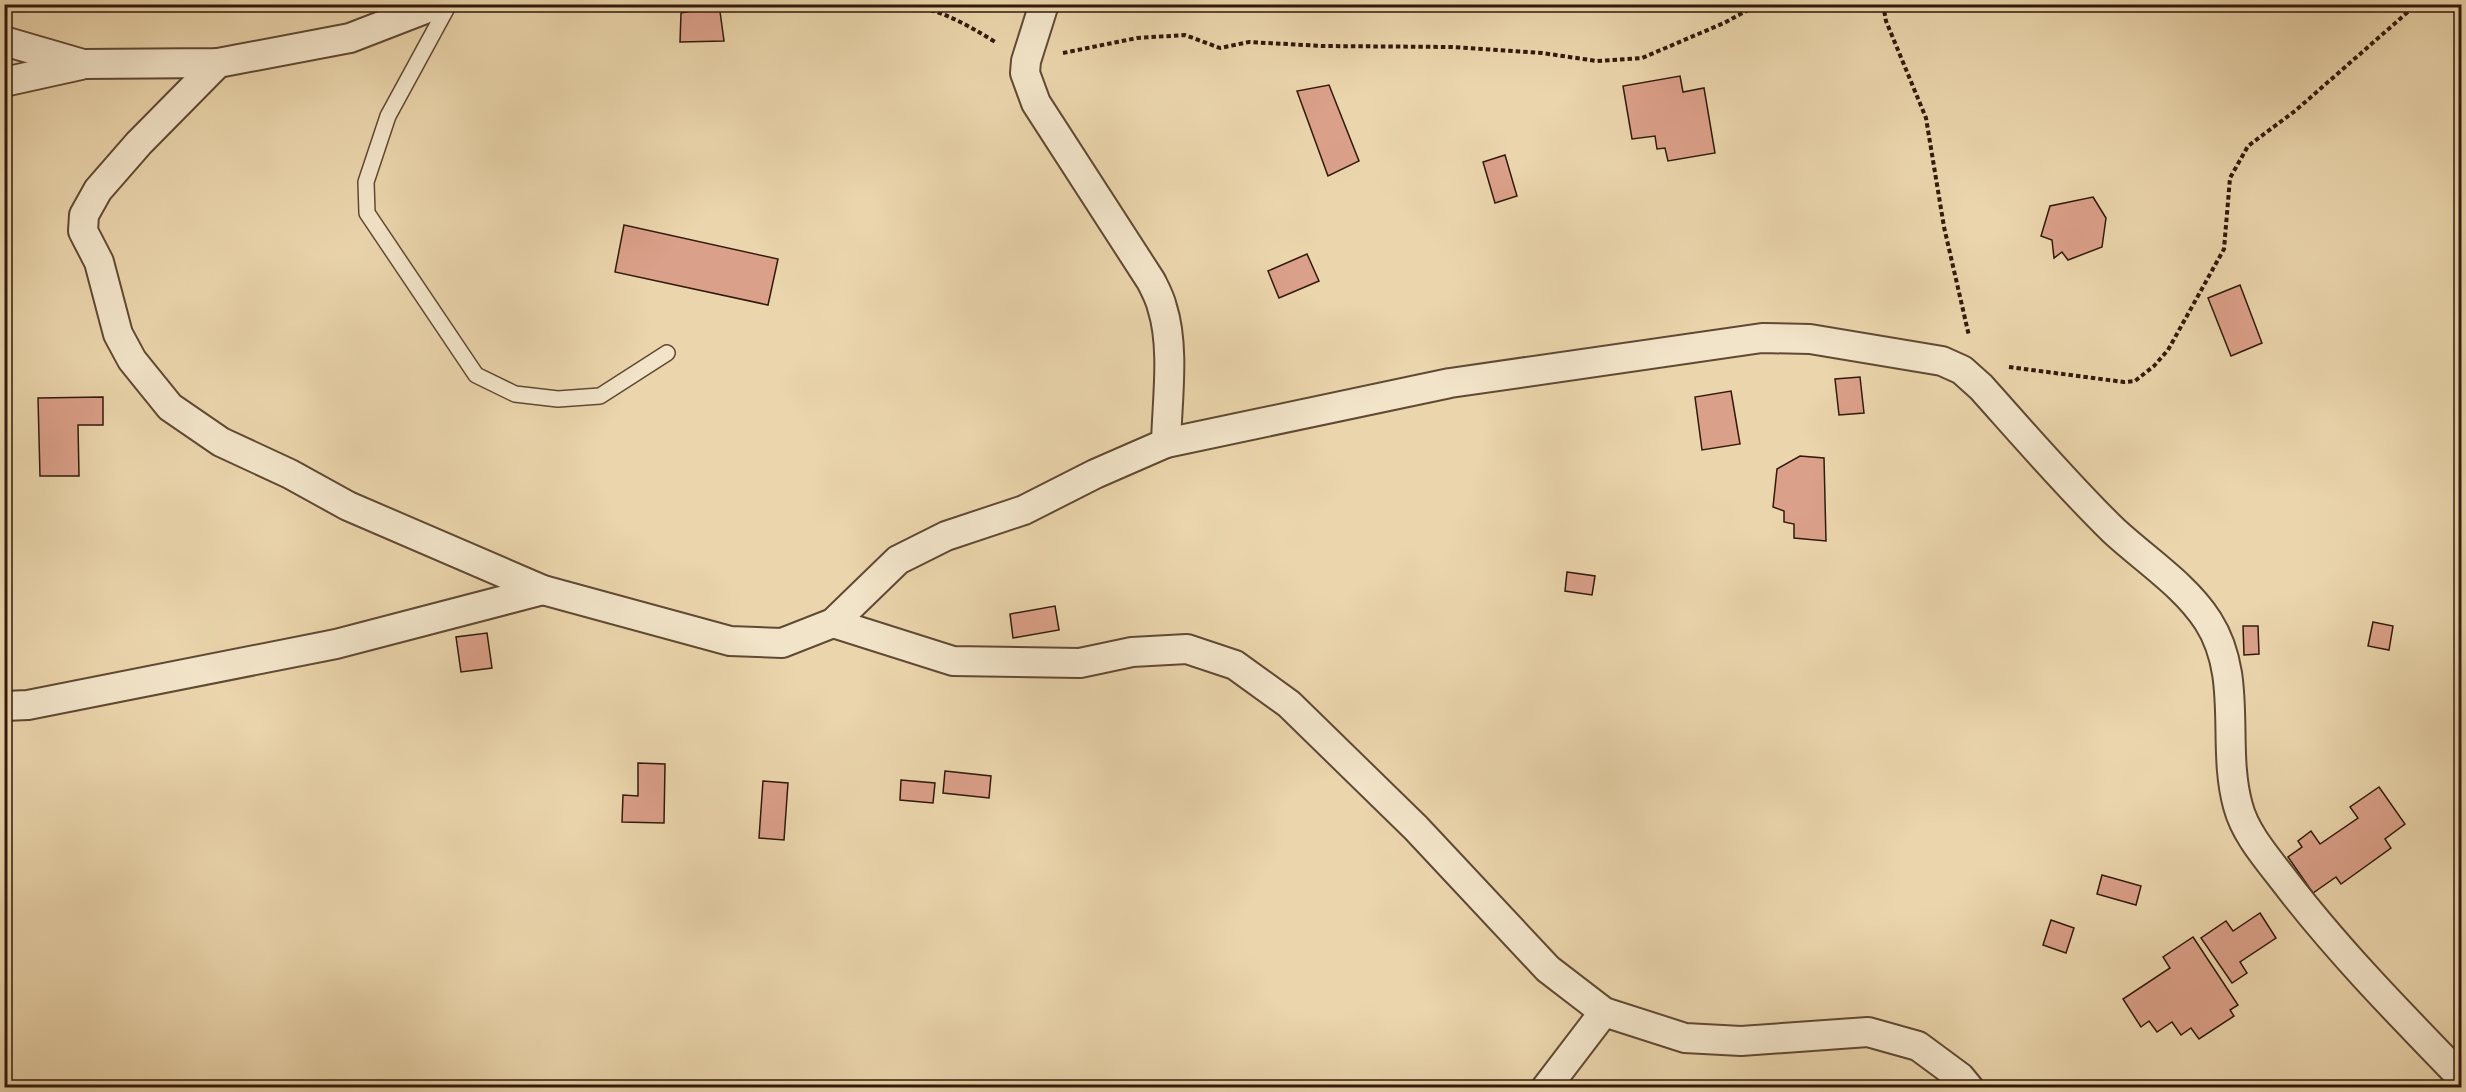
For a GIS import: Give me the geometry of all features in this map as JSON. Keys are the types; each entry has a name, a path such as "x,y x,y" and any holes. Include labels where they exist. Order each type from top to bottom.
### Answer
{"street":[{"path":"4,82 83,64 218,63 350,38 438,4"},
{"path":"1044,4 1026,60 1025,73 1036,102 1151,281 1162,307 1167,332 1166,443"},
{"path":"4,41 83,64"},
{"path":"218,63 125,159 98,190 84,215 82,231 99,262 118,333 132,360 171,407 221,442 290,474 348,506 543,590 730,641 782,644 832,623 898,560 946,536 1024,510 1095,474 1166,443 1450,383 1762,338 1810,339 1942,361 1978,375 2112,529 2181,590 2207,620 2218,640 2228,671 2234,775 2238,806 2248,830 2305,908 2411,1026 2462,1078"},
{"path":"4,706 50,701 336,644 543,590"},
{"path":"832,623 953,662 1080,663 1132,652 1187,649 1235,665 1289,704 1416,828 1548,969 1604,1012 1685,1038 1741,1041 1868,1032 1918,1046 1960,1077 1969,1088"},
{"path":"1546,1088 1604,1012"}],"lane":[{"path":"449,4 388,116 366,182 367,213 476,375 515,394 558,399 600,396 667,353"}],"path":[{"path":"901,4 931,9 963,23 1026,60 1137,38 1185,35 1220,48 1249,42 1323,46 1452,47 1542,53 1597,61 1642,58 1724,23 1758,4"},
{"path":"1883,4 1886,21 1926,118 1944,227 1978,375 2124,382 2135,381 2154,366 2182,329 2224,249 2230,178 2248,146 2295,111 2417,4"}],"building":[{"path":"696,4 719,4 724,41 680,42 681,13 696,10"},
{"path":"1680,76 1683,92 1704,88 1715,153 1668,161 1665,148 1657,149 1655,136 1632,139 1623,86"},
{"path":"1329,85 1359,161 1328,176 1297,91"},
{"path":"1505,155 1517,196 1495,203 1483,162"},
{"path":"2093,197 2106,218 2102,247 2068,260 2062,252 2054,258 2052,240 2041,236 2050,206"},
{"path":"624,225 778,259 768,305 615,272"},
{"path":"1307,254 1319,281 1279,298 1268,271"},
{"path":"2240,285 2262,343 2231,356 2208,298"},
{"path":"1860,377 1864,413 1839,415 1835,379"},
{"path":"1731,391 1740,444 1702,450 1695,397"},
{"path":"103,397 103,425 78,425 79,476 40,476 38,398"},
{"path":"1800,456 1824,458 1826,541 1794,538 1794,524 1784,522 1784,511 1773,507 1777,469"},
{"path":"1567,572 1595,576 1592,595 1565,591"},
{"path":"1055,606 1059,630 1013,638 1010,614"},
{"path":"2373,622 2393,626 2389,650 2368,646"},
{"path":"2243,626 2258,626 2259,654 2244,655"},
{"path":"487,633 492,668 461,672 456,637"},
{"path":"638,763 665,764 664,823 622,822 623,795 638,796"},
{"path":"945,771 991,776 989,798 943,793"},
{"path":"901,780 935,783 933,803 900,800"},
{"path":"763,781 788,783 784,840 759,838"},
{"path":"2379,787 2405,824 2385,839 2391,848 2341,884 2336,877 2313,893 2288,857 2302,847 2298,841 2311,831 2320,844 2358,818 2350,807"},
{"path":"2102,875 2141,886 2136,905 2097,894"},
{"path":"2260,913 2276,938 2240,962 2247,973 2232,983 2201,938 2226,921 2233,931"},
{"path":"2051,920 2074,928 2066,953 2043,945"},
{"path":"2193,937 2238,1005 2230,1010 2234,1016 2199,1039 2191,1028 2181,1035 2172,1022 2157,1032 2149,1021 2141,1027 2123,999 2170,968 2163,957"}]}
